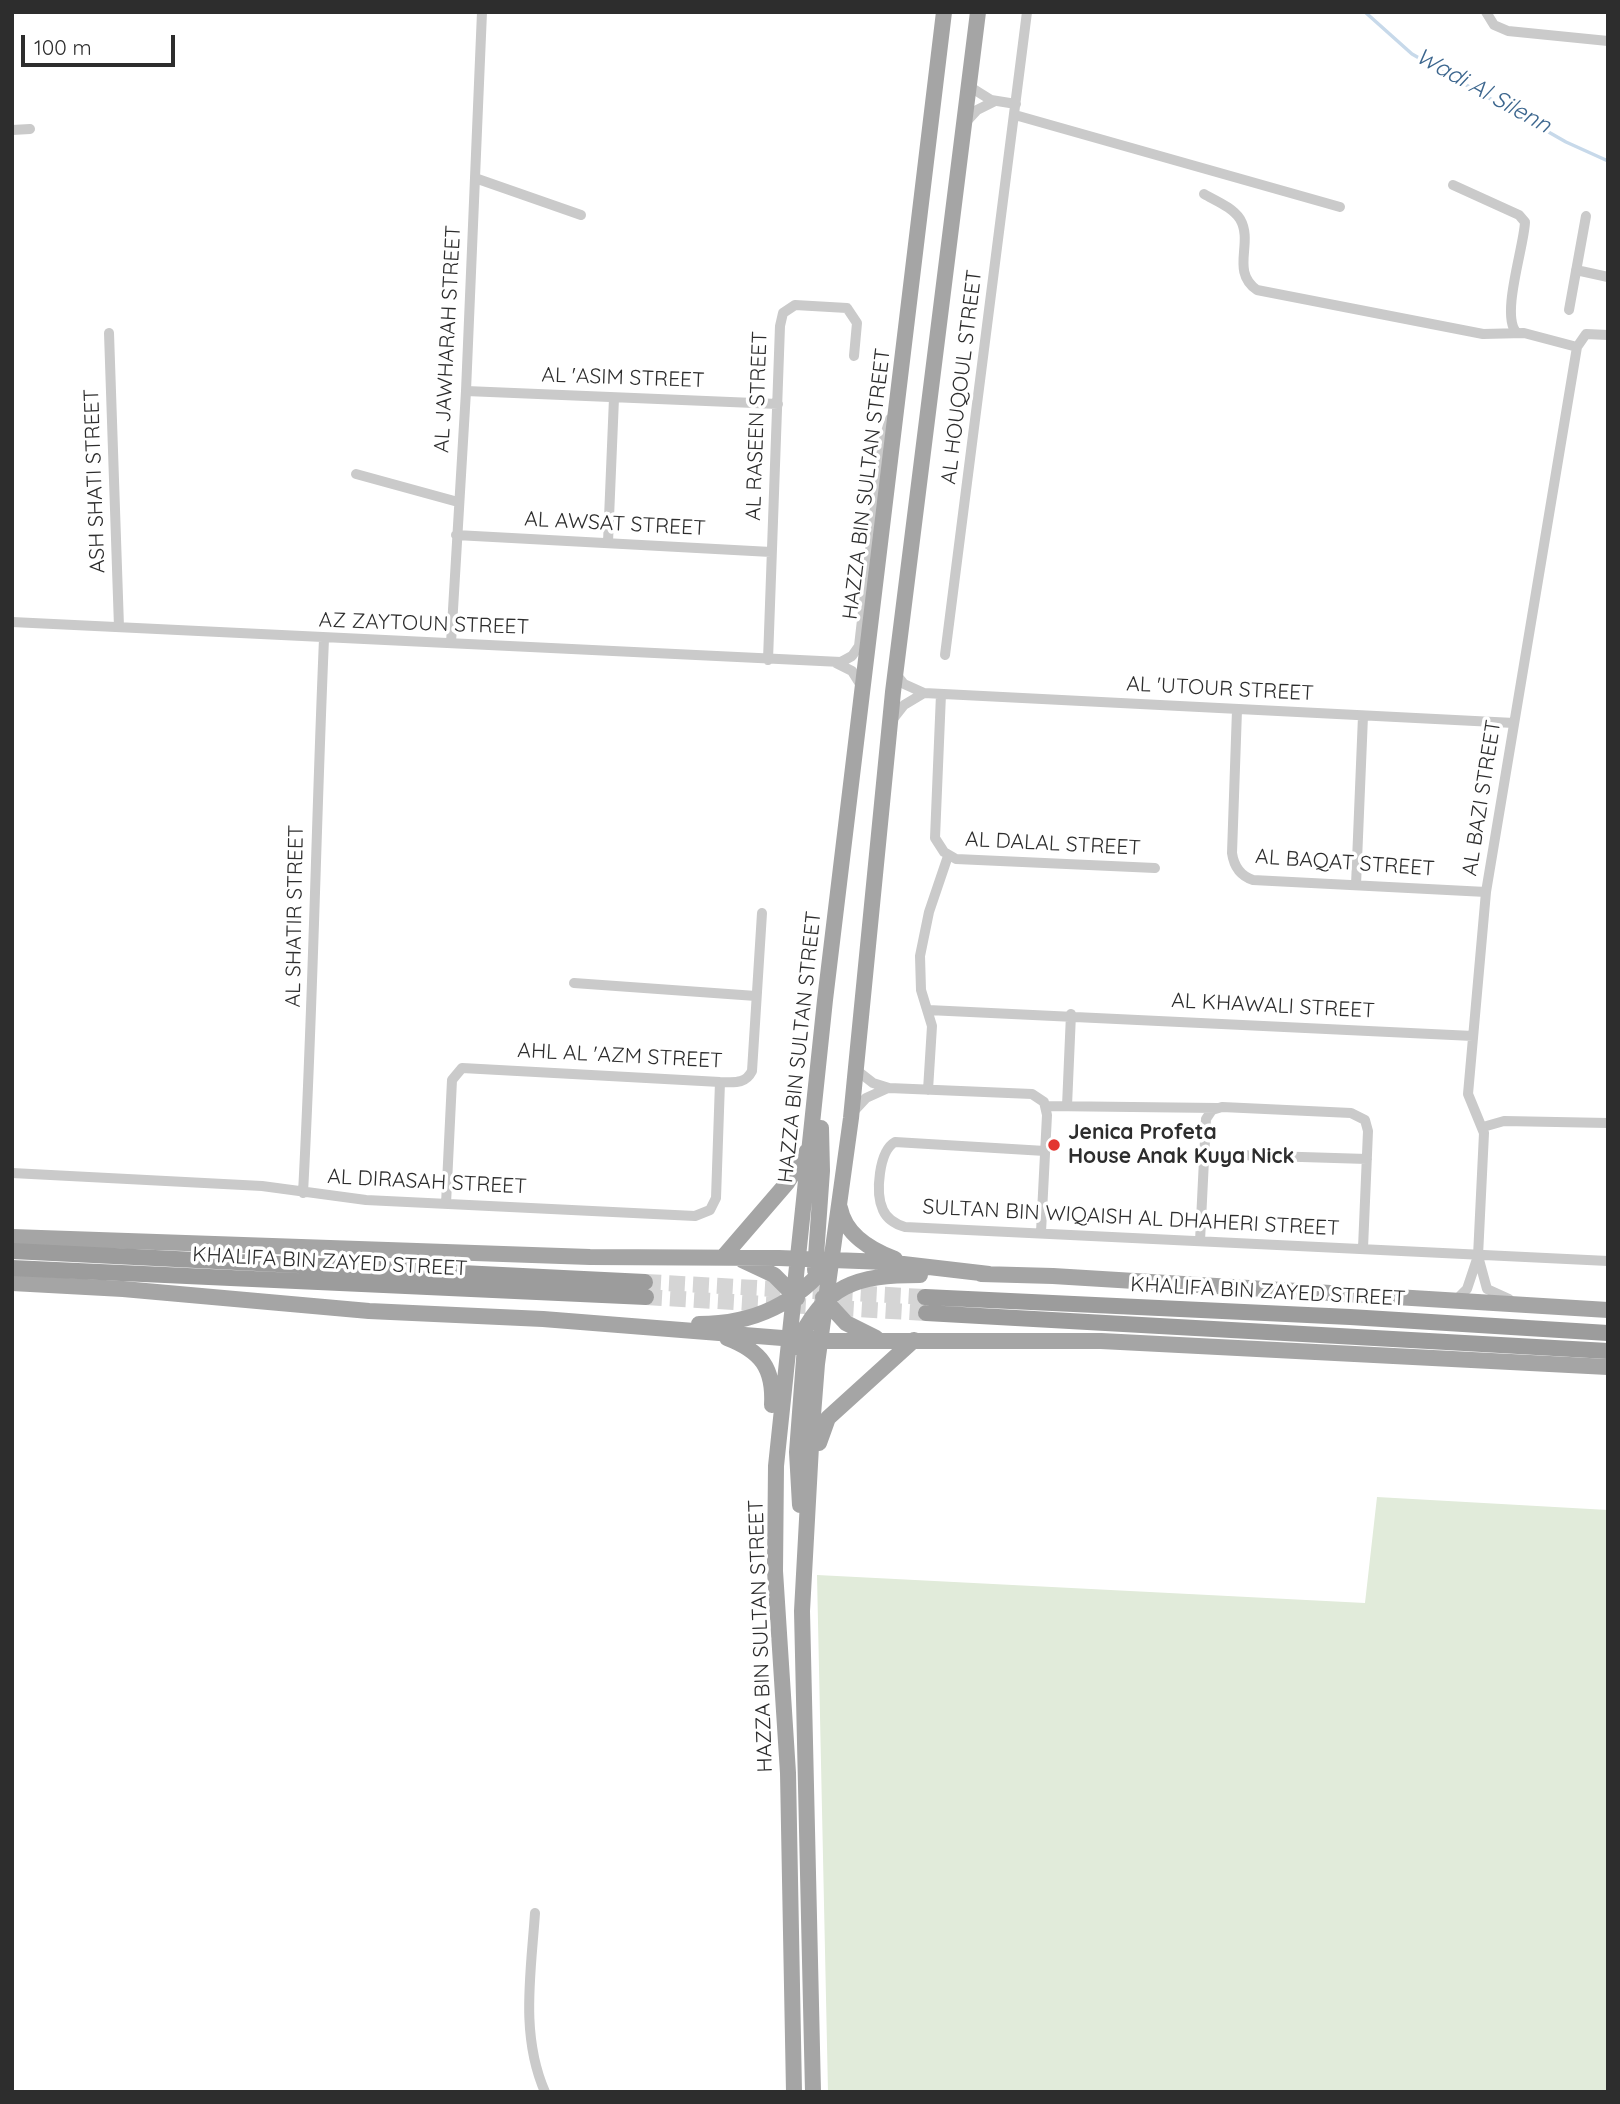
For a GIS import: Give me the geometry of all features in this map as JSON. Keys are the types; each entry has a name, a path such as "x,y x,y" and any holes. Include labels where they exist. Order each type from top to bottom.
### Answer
{"highway":[{"name":"KHALIFA BIN ZAYED STREET","path":"12,1251 646,1290 12,1268"},
{"name":"KHALIFA BIN ZAYED STREET","path":"925,1297 1350,1317 1608,1333"},
{"name":"KHALIFA BIN ZAYED STREET","path":"926,1314 1608,1351"}],"main road":[{"path":"929,150 922,115 934,12"},
{"name":"HAZZA BIN SULTAN STREET","path":"794,1295 944,12"},
{"path":"12,1283 123,1289 369,1311 543,1319 736,1322 760,1317 816,1278 839,1202 850,1118 896,673 978,12"},
{"path":"816,1096 821,1135 825,1301"},
{"path":"728,1256 787,1183 811,1142"},
{"path":"839,1202 846,1225 882,1254 903,1261 989,1274"},
{"path":"12,1237 563,1256 728,1256 886,1262 989,1274 1608,1310"},
{"path":"728,1256 774,1275 803,1308 805,1336 796,1475 805,1525"},
{"path":"805,1336 825,1301 848,1285 877,1275 989,1274"},
{"path":"816,1278 825,1301 853,1328 885,1341"},
{"path":"543,1319 719,1335 805,1336 885,1341 1172,1343 1608,1367"},
{"path":"719,1335 754,1353 771,1376 766,1485 775,1502"},
{"name":"HAZZA BIN SULTAN STREET","path":"793,2091 788,1773 775,1571 775,1502 784,1387 805,1336"},
{"path":"805,1525 812,1501 820,1436 828,1418 914,1340"},
{"name":"HAZZA BIN SULTAN STREET","path":"805,1525 802,1611 813,2092"}],"street":[{"name":"AL JAWHARAH STREET","path":"451,643 466,391 482,12"},
{"name":"AL HOUQOUL STREET","path":"945,655 1027,12"},
{"path":"1486,12 1494,25 1508,31 1608,41"},
{"path":"967,85 1016,110 1340,207"},
{"path":"964,125 978,110 995,101"},
{"path":"12,130 30,129"},
{"path":"475,178 581,215"},
{"path":"1453,185 1524,219 1512,304 1511,324 1516,332"},
{"path":"1204,194 1230,209 1240,219 1245,239 1243,269 1247,281 1257,290 1483,334 1516,332 1577,347 1586,334 1607,333"},
{"path":"1569,310 1586,216"},
{"path":"1576,270 1608,277"},
{"name":"AL RASEEN STREET","path":"768,660 780,319 788,308 802,305 847,308 857,323 854,356"},
{"name":"ASH SHATI STREET","path":"109,333 119,627"},
{"name":"AL BAZI STREET","path":"1456,1300 1468,1289 1478,1256 1483,1127 1474,1113 1468,1094 1486,892 1577,347"},
{"name":"AL 'ASIM STREET","path":"466,391 778,404"},
{"path":"608,542 614,398"},
{"path":"835,663 852,656 859,646 882,445 887,425 899,407"},
{"path":"356,474 458,502"},
{"name":"AL AWSAT STREET","path":"456,535 771,552"},
{"name":"AZ ZAYTOUN STREET","path":"12,622 835,663"},
{"name":"AL SHATIR STREET","path":"303,1193 312,1046 316,798 324,639"},
{"path":"835,663 852,671 862,687 863,696"},
{"path":"896,673 904,684 924,693"},
{"path":"891,725 904,705 924,693"},
{"name":"AL 'UTOUR STREET","path":"924,693 1514,723"},
{"name":"AL DALAL STREET","path":"942,694 935,838 948,856 957,859 1155,868"},
{"name":"AL BAQAT STREET","path":"1237,710 1232,853 1238,870 1253,880 1486,892"},
{"path":"1356,885 1363,716"},
{"path":"928,1090 932,1026 920,990 920,956 929,912 948,856"},
{"name":"AHL AL 'AZM STREET","path":"446,1204 452,1080 462,1068 719,1082 740,1082 751,1075 762,913"},
{"path":"573,983 756,996"},
{"name":"AL KHAWALI STREET","path":"928,1010 1071,1014 1473,1036"},
{"path":"1067,1106 1071,1014"},
{"path":"854,1068 873,1083 889,1088 1032,1094 1040,1098 1046,1106 1041,1232"},
{"name":"AL DIRASAH STREET","path":"12,1173 262,1186 303,1193 446,1204 691,1216 703,1214 712,1207 716,1195 719,1082"},
{"path":"850,1118 866,1098 889,1088"},
{"path":"1046,1106 1217,1108 1355,1114 1368,1124 1363,1248"},
{"path":"1200,1241 1206,1119 1217,1108"},
{"path":"1483,1127 1504,1121 1608,1123"},
{"name":"SULTAN BIN WIQAISH AL DHAHERI STREET","path":"1045,1151 895,1142 884,1155 880,1197 887,1216 905,1227 1608,1261"},
{"path":"1204,1154 1367,1159"},
{"name":"AL BAZI STREET","path":"1478,1256 1485,1285 1514,1304"},
{"path":"536,1913 529,2022 532,2053 545,2092"}],"green space":[{"path":"1377,1497 1608,1510 1608,2092 828,2092 817,1575 1365,1603"}],"waterway":[{"name":"Wadi Al Silenn","path":"1365,12 1412,54 1566,142 1608,161"}],"tunnel":[{"path":"645,1282 925,1297"},
{"path":"646,1297 926,1313"}],"place":[{"name":"Jenica Profeta House Anak Kuya Nick","path":"1054,1145"}]}
